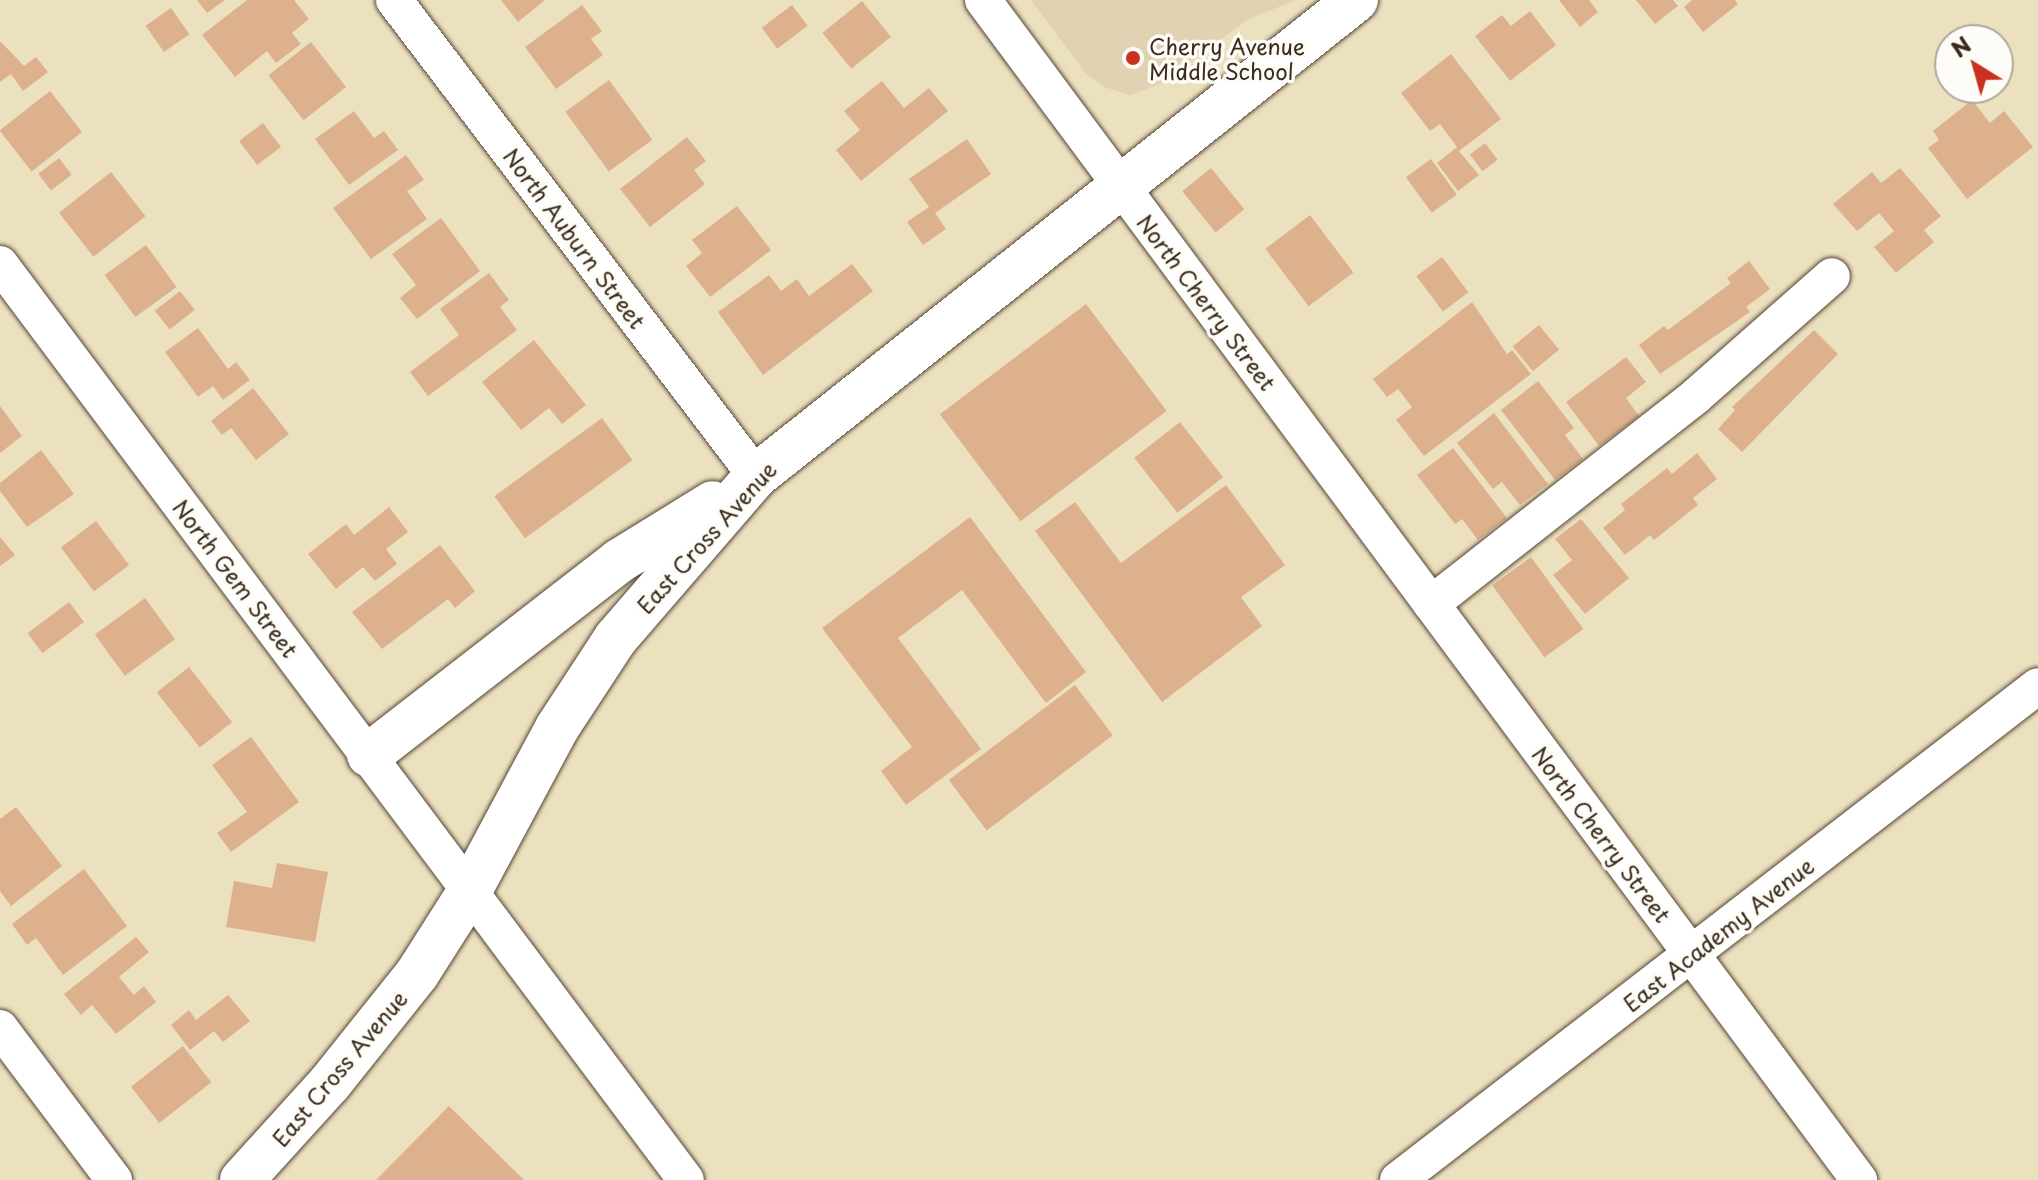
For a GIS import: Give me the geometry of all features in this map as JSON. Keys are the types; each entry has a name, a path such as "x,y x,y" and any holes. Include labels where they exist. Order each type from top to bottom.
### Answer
{"street":[{"name":"North Auburn Street","path":"394,0 756,476"},
{"name":"North Cherry Street","path":"983,0 1859,1180"},
{"name":"East Cross Avenue","path":"242,1180 360,1048 417,974 468,894 557,728 616,638 756,476 1356,0"},
{"name":"North Gem Street","path":"0,264 369,755 468,894 686,1180"},
{"path":"1431,604 1696,396 1832,276"},
{"path":"369,755 619,561 756,476"},
{"name":"East Academy Avenue","path":"1398,1180 2038,686"},
{"path":"0,1028 114,1180"}],"shaded area":[{"name":"Cherry Avenue Middle School","path":"1031,0 1296,0 1249,19 1158,85 1130,95 1104,87 1086,74"}],"building":[{"path":"197,0 225,0 207,13"},
{"path":"247,0 294,0 309,19 292,33 301,44 276,63 267,51 235,77 202,35"},
{"path":"501,0 545,0 518,22"},
{"path":"1559,0 1589,0 1598,12 1580,27"},
{"path":"1636,0 1673,0 1678,6 1655,24"},
{"path":"1692,0 1735,0 1738,4 1703,32 1684,7"},
{"path":"862,1 891,37 851,69 822,33"},
{"path":"582,5 602,31 591,39 603,55 556,89 525,47"},
{"path":"792,5 808,26 777,49 762,28"},
{"path":"171,8 189,34 164,52 146,26"},
{"path":"1530,11 1556,45 1510,81 1475,36 1502,15 1511,26"},
{"path":"0,41 24,66 36,57 48,72 23,91 11,74 0,82"},
{"path":"311,42 346,87 304,120 268,75"},
{"path":"1451,54 1501,119 1459,151 1479,175 1458,191 1437,163 1457,147 1440,124 1430,131 1401,93"},
{"path":"609,80 652,140 609,172 565,112"},
{"path":"882,81 904,108 929,88 948,111 861,181 836,150 860,130 844,111"},
{"path":"50,91 82,132 32,171 0,130"},
{"path":"1967,104 1975,104 1990,123 2004,111 2033,147 1967,199 1928,148 1939,140 1933,131"},
{"path":"354,111 374,138 384,131 398,150 349,185 315,139"},
{"path":"263,123 281,147 257,165 239,141"},
{"path":"687,137 706,161 694,170 705,184 650,227 620,189"},
{"path":"967,139 991,174 935,213 946,229 923,245 907,222 929,207 909,179"},
{"path":"1485,143 1498,160 1482,171 1470,154"},
{"path":"406,155 424,180 407,191 427,219 371,259 333,208"},
{"path":"59,158 72,175 51,190 38,174"},
{"path":"1431,159 1457,195 1432,213 1406,177"},
{"path":"1211,168 1244,209 1216,232 1182,191"},
{"path":"1900,168 1941,216 1924,230 1934,242 1896,273 1874,247 1894,231 1879,213 1857,231 1833,204 1872,172 1881,183"},
{"path":"111,172 145,216 93,257 59,213"},
{"path":"737,206 771,250 710,297 686,266 702,253 692,240"},
{"path":"1310,215 1353,273 1309,306 1265,249"},
{"path":"441,218 480,271 417,319 400,298 416,285 392,254"},
{"path":"146,245 177,287 135,317 105,275"},
{"path":"1442,257 1468,292 1443,311 1416,276"},
{"path":"1749,261 1770,289 1746,307 1750,312 1660,374 1639,345 1664,326 1668,330 1731,283 1727,278"},
{"path":"852,264 873,291 763,375 718,312 769,275 781,291 797,279 809,296"},
{"path":"489,273 509,300 500,307 517,330 428,396 410,372 459,335 440,309"},
{"path":"180,291 195,310 170,330 155,311"},
{"path":"1472,302 1507,354 1512,350 1531,374 1424,456 1396,420 1412,407 1398,389 1387,397 1373,379"},
{"path":"1086,304 1167,411 1020,521 940,414"},
{"path":"1539,325 1559,350 1533,371 1513,346"},
{"path":"198,328 228,369 236,362 250,380 223,400 213,386 198,397 165,352"},
{"path":"1814,330 1838,354 1742,452 1718,429 1735,410 1732,407"},
{"path":"534,340 586,405 562,424 549,408 521,430 482,382"},
{"path":"1626,357 1646,382 1626,398 1639,416 1599,446 1566,402"},
{"path":"1538,381 1574,428 1565,435 1583,459 1555,480 1501,410"},
{"path":"253,388 289,434 256,460 231,428 222,435 211,421"},
{"path":"0,406 22,436 0,453"},
{"path":"1494,413 1548,484 1520,505 1502,482 1493,489 1457,443"},
{"path":"602,418 633,460 525,538 494,496"},
{"path":"1180,422 1223,477 1177,513 1134,458"},
{"path":"1453,448 1507,518 1478,540 1462,519 1455,524 1417,475"},
{"path":"41,450 74,494 27,527 0,491 0,483"},
{"path":"1697,453 1717,479 1693,498 1698,505 1654,540 1650,535 1625,555 1603,528 1625,510 1621,504 1667,468 1672,474"},
{"path":"1226,485 1285,565 1241,597 1262,626 1162,702 1035,531 1075,502 1121,563"},
{"path":"389,507 408,532 386,549 397,564 375,581 363,567 336,589 308,554 346,524 354,535"},
{"path":"970,517 1086,672 1046,703 962,590 898,638 981,749 906,805 881,771 912,747 822,628"},
{"path":"1581,519 1629,578 1585,614 1553,575 1572,560 1555,539"},
{"path":"96,521 129,565 94,591 61,547"},
{"path":"0,537 15,555 0,566"},
{"path":"440,545 475,591 455,608 448,599 382,649 352,612"},
{"path":"1531,557 1583,629 1544,657 1492,585"},
{"path":"145,598 175,639 125,676 95,634"},
{"path":"69,602 84,622 43,653 27,633"},
{"path":"189,667 232,722 200,747 157,692"},
{"path":"1075,685 1113,735 987,830 949,780"},
{"path":"251,737 299,802 231,852 217,833 247,812 212,765"},
{"path":"16,807 62,866 11,906 0,891 0,819"},
{"path":"277,863 328,872 315,942 226,927 234,881 272,888"},
{"path":"84,869 127,926 63,975 36,938 27,945 12,924"},
{"path":"136,937 149,952 119,977 134,995 144,986 156,1002 116,1034 92,1005 81,1015 64,994"},
{"path":"228,995 250,1021 223,1042 214,1031 190,1050 171,1025 189,1010 196,1020"},
{"path":"183,1046 211,1082 159,1123 131,1087"},
{"path":"449,1106 524,1180 376,1180"}],"place":[{"name":"Cherry Avenue Middle School","path":"1133,58"}]}
